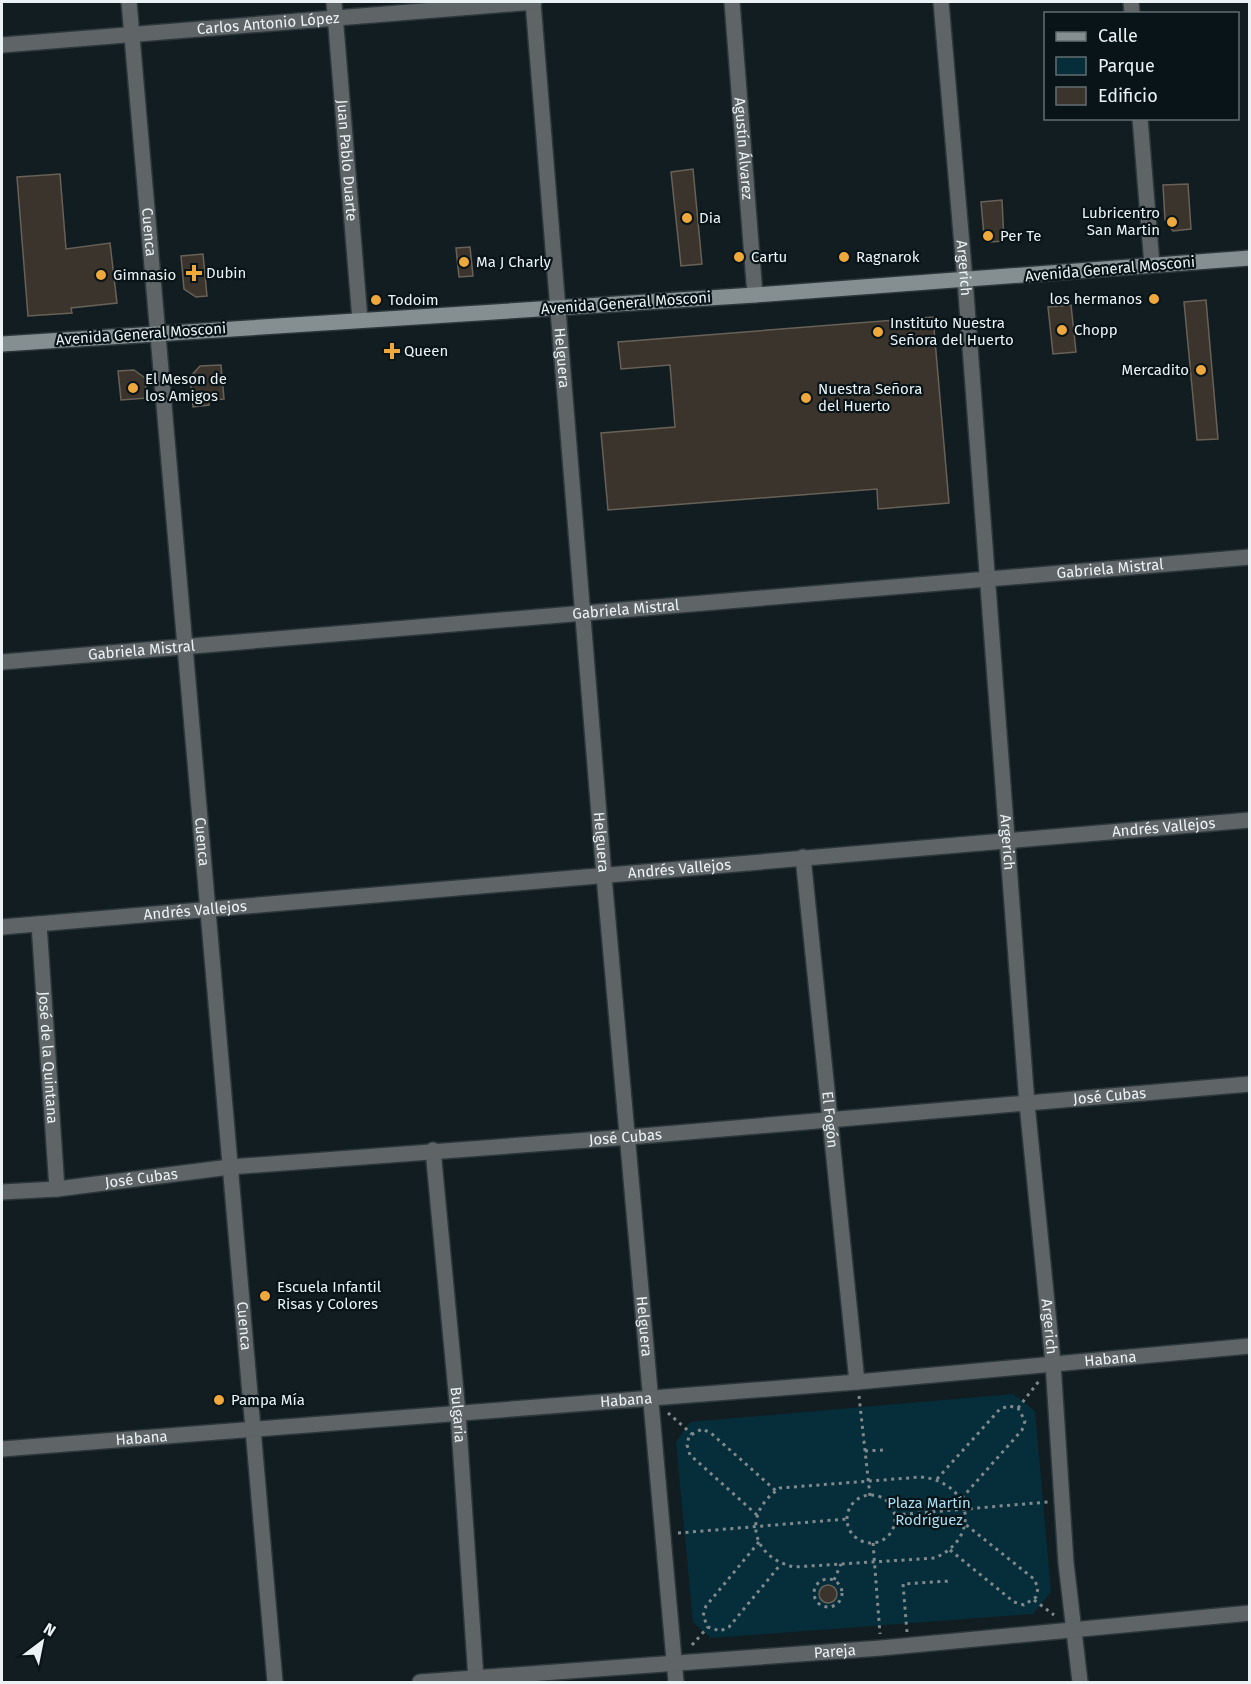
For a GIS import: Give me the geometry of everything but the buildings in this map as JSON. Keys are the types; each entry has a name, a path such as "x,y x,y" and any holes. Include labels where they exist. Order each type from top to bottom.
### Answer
{"main road":[{"name":"Avenida General Mosconi","path":"2,344 755,295 1250,258"}],"street":[{"name":"Cuenca","path":"129,2 160,332 207,908 275,1683"},
{"name":"Juan Pablo Duarte","path":"334,2 360,320"},
{"name":"Carlos Antonio López","path":"2,45 533,2"},
{"name":"Helguera","path":"533,2 585,613 604,876 676,1683"},
{"name":"Agustín Álvarez","path":"732,2 755,295"},
{"name":"Argerich","path":"941,2 965,280 1027,1104 1053,1363 1066,1563 1080,1683"},
{"path":"1140,120 1152,265"},
{"name":"Gabriela Mistral","path":"2,662 1250,557"},
{"name":"Andrés Vallejos","path":"2,927 1250,820"},
{"name":"El Fogón","path":"803,857 857,1382"},
{"name":"José de la Quintana","path":"39,924 57,1189"},
{"name":"José Cubas","path":"2,1192 57,1189 230,1167 629,1137 1250,1084"},
{"name":"Bulgaria","path":"433,1150 458,1413 476,1679"},
{"name":"Habana","path":"2,1449 857,1382 1250,1346"},
{"name":"Pareja","path":"420,1683 881,1648 1250,1613"}],"path":[{"path":"1018,1408 1053,1363"},
{"path":"857,1382 870,1496"},
{"path":"651,1398 692,1434"},
{"path":"937,1479 1000,1409 1009,1406 1018,1408 1025,1421 1022,1430 961,1499"},
{"path":"757,1515 690,1455 687,1445 692,1434 702,1430 711,1433 776,1491"},
{"path":"865,1451 883,1450"},
{"path":"921,1477 937,1479 947,1484 961,1499 965,1509 965,1524 957,1543 950,1550 935,1558 794,1567 781,1564 769,1557 759,1542 756,1526 760,1506 776,1491 794,1485 921,1477"},
{"path":"870,1496 887,1502 895,1515 895,1523 888,1537 873,1543 858,1539 848,1527 847,1519 852,1505 858,1499 870,1496"},
{"path":"895,1515 1062,1501"},
{"path":"662,1534 847,1519"},
{"path":"950,1550 1014,1602 1029,1604 1036,1597 1038,1588 1034,1579 965,1524"},
{"path":"759,1542 706,1606 703,1616 707,1625 715,1630 729,1627 781,1564"},
{"path":"873,1543 881,1648"},
{"path":"834,1580 842,1564"},
{"path":"825,1579 834,1580 842,1591 841,1600 834,1606 820,1605 814,1593 817,1584 825,1579"},
{"path":"908,1645 903,1584 950,1581"}],"green space":[{"name":"Plaza Martín Rodríguez","path":"1013,1394 1035,1411 1051,1592 1033,1614 711,1638 693,1622 676,1442 690,1422"}],"place":[{"name":"Dia","path":"687,218"},
{"name":"Lubricentro San Martin","path":"1172,222"},
{"name":"Per Te","path":"988,236"},
{"name":"Cartu","path":"739,257"},
{"name":"Ragnarok","path":"844,257"},
{"name":"Ma J Charly","path":"464,262"},
{"name":"Dubin","path":"194,273"},
{"name":"Gimnasio","path":"101,275"},
{"name":"los hermanos","path":"1154,299"},
{"name":"Todoim","path":"376,300"},
{"name":"Chopp","path":"1062,330"},
{"name":"Instituto Nuestra Señora del Huerto","path":"878,332"},
{"name":"Queen","path":"392,351"},
{"name":"Mercadito","path":"1201,370"},
{"name":"El Meson de los Amigos","path":"133,388"},
{"name":"Nuestra Señora del Huerto","path":"806,398"},
{"name":"Escuela Infantil Risas y Colores","path":"265,1296"},
{"name":"Pampa Mía","path":"219,1400"}]}
